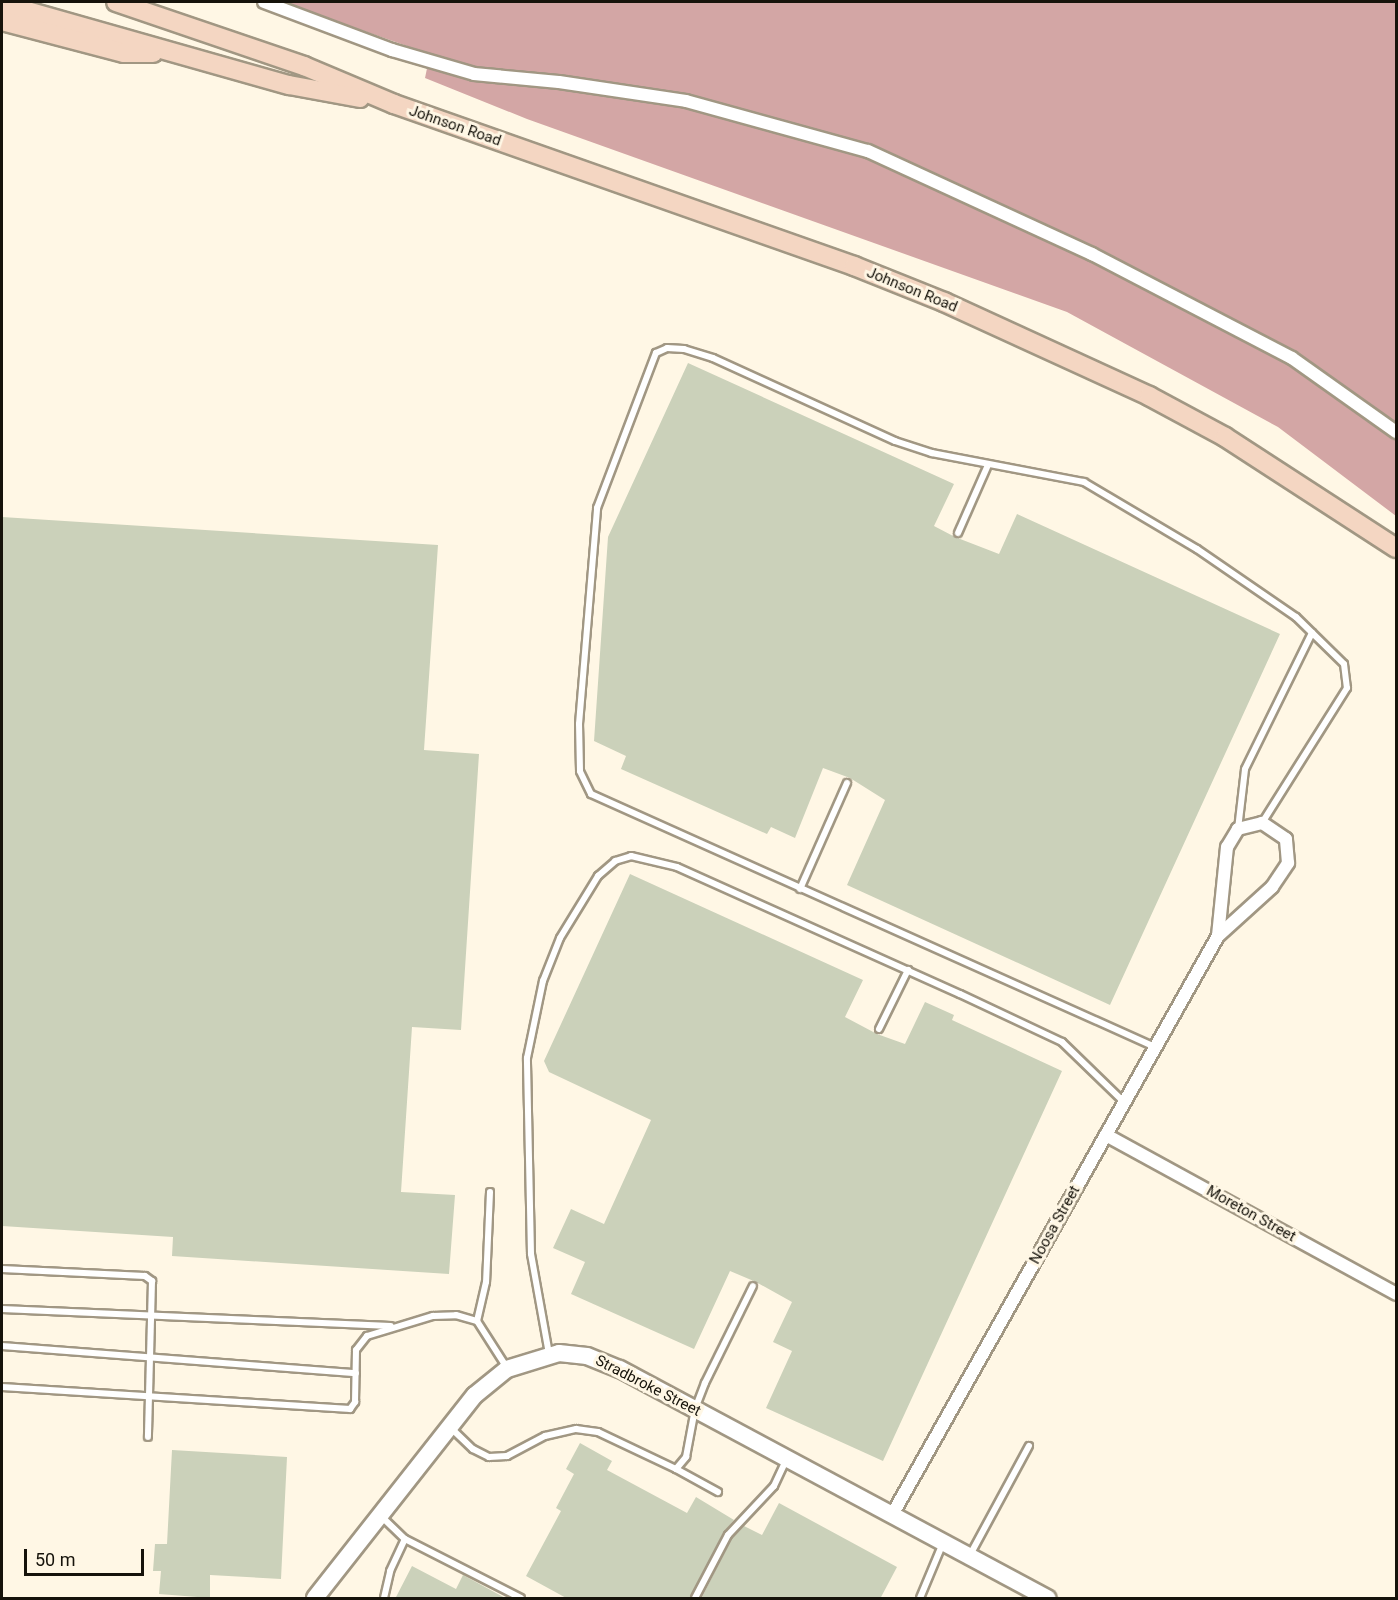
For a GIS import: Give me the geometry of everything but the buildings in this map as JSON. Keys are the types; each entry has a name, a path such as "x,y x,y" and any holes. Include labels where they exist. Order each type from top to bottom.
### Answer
{"main road":[{"name":"Johnson Road","path":"116,2 304,66 394,104 855,266 1043,345 1226,438 1396,548"},
{"name":"Johnson Road","path":"2,4 289,85 394,104"},
{"name":"Johnson Road","path":"2,21 124,53 176,53"}],"street":[{"path":"264,2 392,50 474,74 559,82 686,101 868,151 1092,254 1292,358 1396,432"},
{"path":"1238,829 1262,823"},
{"name":"Noosa Street","path":"892,1515 1218,936 1272,887 1288,863 1286,838 1262,823"},
{"name":"Noosa Street","path":"1218,936 1227,847 1238,829"},
{"name":"Moreton Street","path":"1106,1135 1396,1294"},
{"name":"Stradbroke Street","path":"315,1599 382,1517 475,1395 507,1369 550,1355 587,1356 695,1409 970,1555 1047,1599"}],"lane":[{"path":"1155,1047 591,794 579,771 579,724 597,508 656,353 667,348 704,355 895,441 988,465 1084,482 1197,549 1296,617 1344,664 1347,688 1262,823"},
{"path":"958,533 988,465"},
{"path":"1238,829 1245,769 1312,633"},
{"path":"800,889 847,783"},
{"path":"550,1355 531,1254 532,1188 527,1058 543,981 560,938 598,876 623,858 651,858 908,970 1062,1042 1124,1102"},
{"path":"879,1029 908,970"},
{"path":"477,1321 486,1282 490,1192"},
{"path":"2,1269 145,1275 152,1281 148,1437"},
{"path":"676,1469 686,1456 695,1409 753,1286"},
{"path":"2,1309 395,1327"},
{"path":"2,1387 350,1409 355,1402 356,1350 362,1340 433,1316 456,1315 477,1321 507,1369"},
{"path":"2,1346 356,1373"},
{"path":"451,1428 473,1449 489,1457 507,1456 545,1436 576,1429 598,1432 718,1492"},
{"path":"970,1555 1029,1446"},
{"path":"695,1599 728,1535 774,1486 786,1458"},
{"path":"382,1517 405,1539 521,1599"},
{"path":"384,1599 390,1571 405,1539"},
{"path":"920,1599 944,1542"}],"shaded area":[{"path":"281,2 1396,2 1396,516 1278,427 1067,312 527,119 425,78 430,54"}]}
